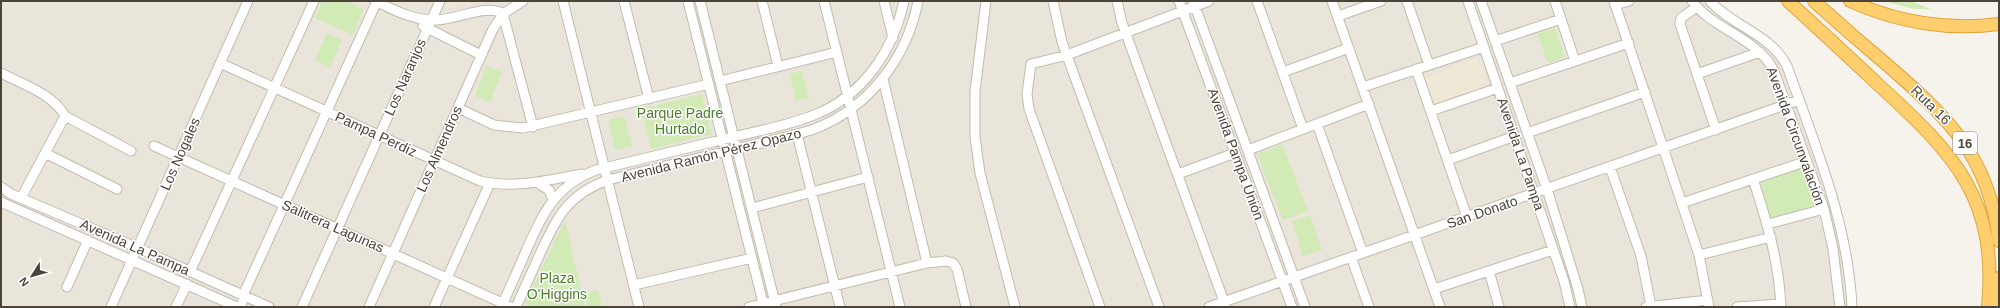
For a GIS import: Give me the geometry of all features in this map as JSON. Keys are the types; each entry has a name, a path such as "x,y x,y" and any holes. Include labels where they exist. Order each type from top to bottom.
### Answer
{"highway":[{"path":"1788,1 1920,123 1945,150 1962,174 1976,204 1986,235 1989,269 1988,307"},
{"name":"Ruta 16","path":"1814,1 1918,92 1954,128 1970,151 1982,175 1992,201 1999,241"},
{"path":"1850,1 1885,14 1930,24 1969,26 1999,24"},
{"path":"1994,307 1999,278"}],"street":[{"name":"Los Nogales","path":"111,307 248,1"},
{"path":"190,272 314,1"},
{"path":"241,307 243,295 376,1 407,16 427,29 481,55"},
{"name":"Los Naranjos","path":"302,307 440,1"},
{"name":"Los Almendros","path":"369,307 493,29 506,8 523,1"},
{"path":"563,1 639,307"},
{"path":"624,1 649,99"},
{"path":"688,1 764,305"},
{"path":"700,1 776,304"},
{"path":"762,1 778,66"},
{"path":"824,1 900,307"},
{"path":"884,1 893,38"},
{"name":"Avenida Ramón Pérez Opazo","path":"516,307 559,214 581,193 608,180 796,134 822,125 851,108 883,79 906,43 918,1"},
{"path":"986,1 975,91 975,137 980,173 1015,307"},
{"path":"1053,1 1058,30 1159,307"},
{"path":"1117,1 1126,32 1225,304"},
{"name":"Avenida Pampa Unión","path":"1179,1 1292,307"},
{"path":"1100,307 1029,109 1027,94 1031,64 1067,55 1183,11 1194,4 1209,1"},
{"path":"1257,1 1303,129"},
{"path":"1332,1 1440,307"},
{"path":"1338,16 1382,1"},
{"path":"1407,1 1429,65"},
{"name":"Avenida La Pampa","path":"1468,1 1515,136 1553,250 1570,307"},
{"name":"Avenida La Pampa","path":"1481,1 1546,189 1578,289 1582,307"},
{"path":"1555,1 1575,61"},
{"path":"1610,167 1641,256 1648,307 1708,303 1699,255 1629,43 1614,3 1629,1"},
{"name":"Avenida Circunvalación","path":"1710,1 1776,49 1787,66 1840,222 1847,258 1852,307"},
{"name":"Avenida Ramón Pérez Opazo","path":"505,306 541,219 553,200 569,185 588,174 605,168 805,119 827,109 848,96 875,68 893,38 904,2"},
{"name":"Avenida Pampa Unión","path":"1194,4 1305,307"},
{"path":"1694,4 1679,22 1716,130"},
{"name":"Avenida Circunvalación","path":"1694,4 1760,52 1769,61 1774,71 1824,209 1833,249 1840,307"},
{"path":"407,16 431,20 449,19 490,10 498,11 506,8 533,127"},
{"path":"1495,41 1561,19"},
{"path":"1510,83 1629,43"},
{"path":"1362,86 1484,47"},
{"path":"1283,72 1349,48"},
{"path":"720,81 837,52"},
{"path":"1696,74 1760,52"},
{"name":"Pampa Perdiz","path":"220,63 472,178 490,183 509,185 588,174"},
{"path":"1416,69 1468,217"},
{"path":"1,73 52,101 61,108 65,116 131,150"},
{"path":"883,79 927,263"},
{"path":"458,108 494,124 513,128 533,127 709,84"},
{"path":"1430,111 1498,88"},
{"path":"1527,133 1645,92"},
{"name":"San Donato","path":"1209,307 1225,304 1294,277 1799,100"},
{"path":"1248,150 1369,104"},
{"path":"21,198 46,154 65,116"},
{"path":"1317,124 1363,253"},
{"path":"796,134 840,307"},
{"path":"1448,160 1515,136"},
{"name":"Salitrera Lagunas","path":"154,146 447,278 505,306"},
{"path":"1178,174 1235,153"},
{"path":"46,154 116,189"},
{"path":"1682,203 1807,162"},
{"path":"752,208 868,178"},
{"path":"1737,307 1781,305 1778,271 1771,236 1753,179"},
{"path":"536,182 549,190 553,200"},
{"path":"434,307 490,183"},
{"name":"Avenida La Pampa","path":"1,187 21,198 138,248 269,307"},
{"name":"Avenida La Pampa","path":"1,202 238,307"},
{"path":"1768,224 1824,209"},
{"path":"1699,255 1771,236"},
{"path":"67,287 88,240"},
{"path":"1434,288 1553,250"},
{"path":"1351,257 1369,307"},
{"path":"634,285 752,258"},
{"path":"749,307 776,304 834,286 892,271 927,263 946,261 953,263 957,269 966,307"},
{"path":"1489,271 1499,307"},
{"path":"176,307 187,284"}],"shaded area":[{"path":"1,1 1716,1 1782,52 1838,203 1855,307 1,307"},
{"path":"448,1 478,1 444,9"},
{"path":"1478,58 1488,88 1435,107 1425,78"}],"green space":[{"path":"322,1 345,1 364,9 353,35 315,18"},
{"path":"1883,1 1910,1 1931,9 1914,9"},
{"path":"1555,28 1565,57 1548,63 1537,34"},
{"path":"327,33 342,40 330,67 315,60"},
{"path":"486,66 502,72 490,102 475,96"},
{"path":"802,71 809,98 796,101 790,74"},
{"name":"Parque Padre Hurtado","path":"702,94 712,134 651,149 641,109"},
{"path":"624,116 632,146 615,150 608,120"},
{"path":"1282,144 1308,211 1283,220 1257,154"},
{"path":"1802,166 1805,167 1818,205 1816,209 1773,220 1769,218 1757,186 1760,180"},
{"path":"1310,215 1322,250 1303,256 1292,221"},
{"name":"Plaza O'Higgins","path":"565,220 585,307 534,307 525,303"},
{"path":"598,290 602,307 588,307 585,293"}]}
